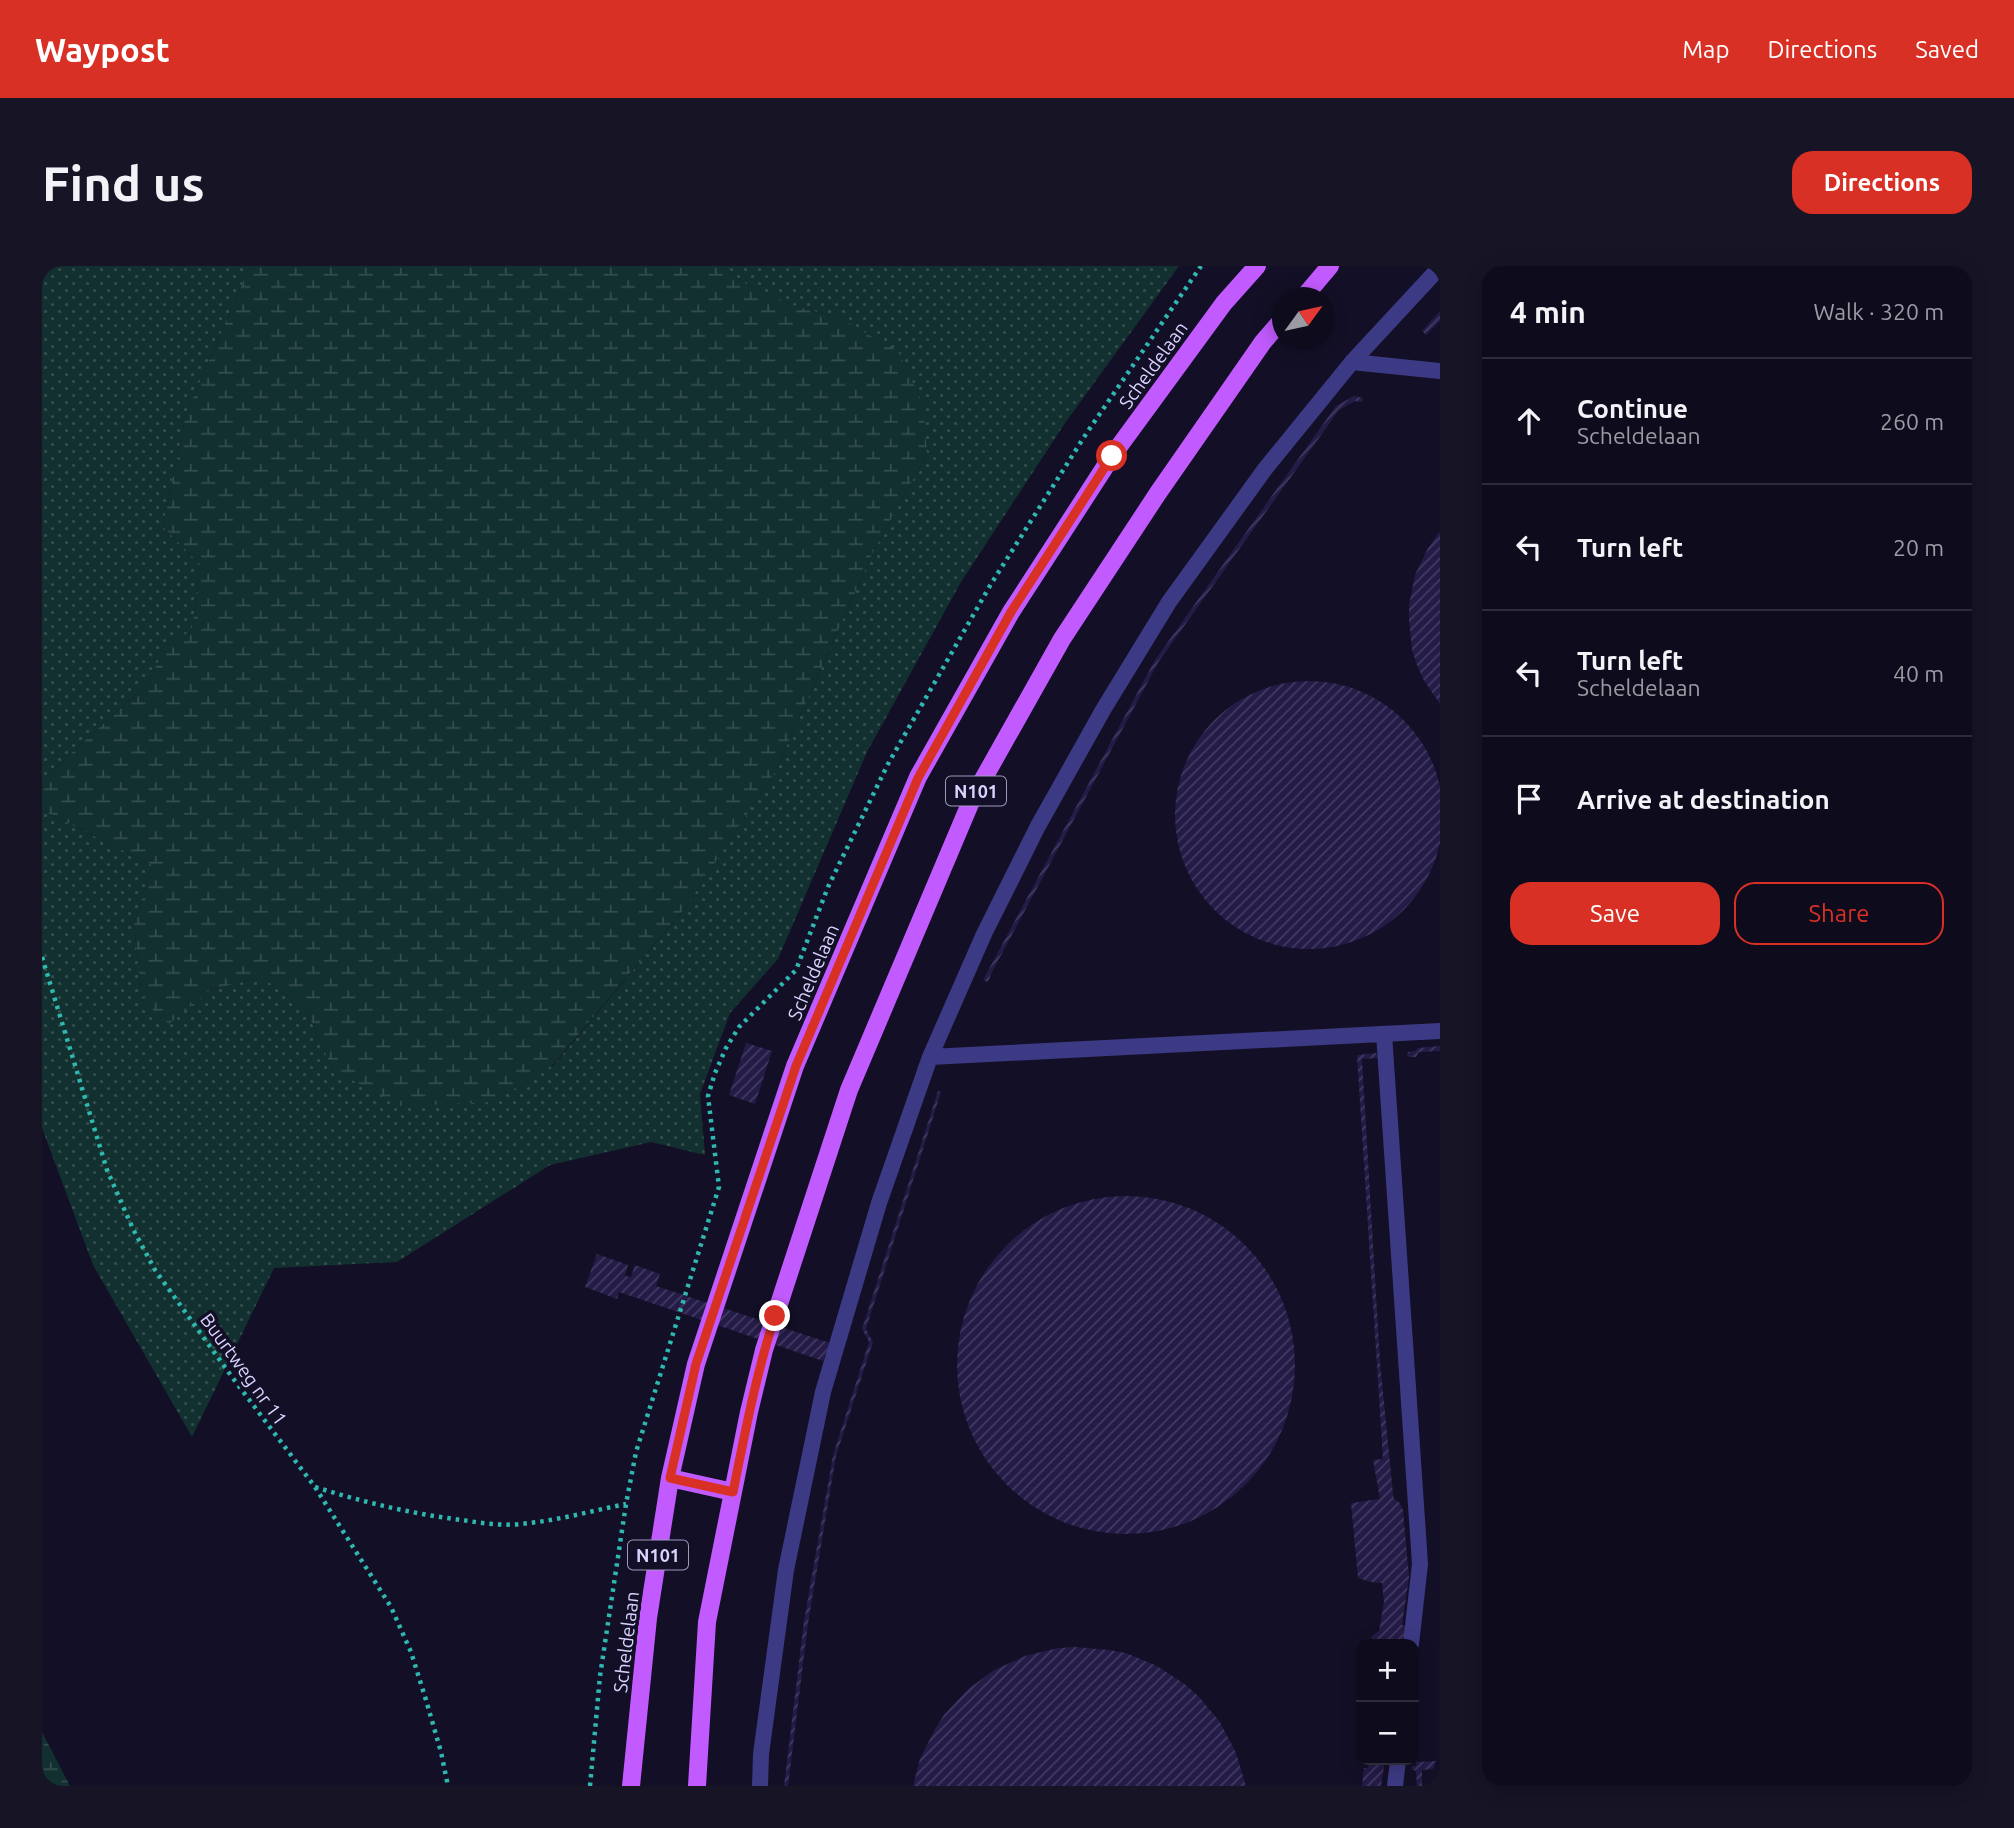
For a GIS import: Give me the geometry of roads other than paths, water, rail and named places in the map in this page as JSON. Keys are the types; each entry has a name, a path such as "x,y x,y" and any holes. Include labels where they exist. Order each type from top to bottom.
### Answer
{"main road":[{"name":"Scheldelaan","path":"631,1786 648,1618 670,1478 696,1364 796,1066 918,778 1011,612 1112,456 1224,303 1257,266"},
{"path":"1313,287 1331,266"},
{"name":"N101","path":"697,1786 707,1622 764,1350 849,1090 972,799 1062,639 1158,493 1272,333"},
{"path":"670,1478 733,1492"}],"lane":[{"path":"760,1786 761,1754 786,1570 823,1392 879,1203 930,1057 984,934 1038,826 1103,710 1169,602 1265,469 1352,362 1440,267"},
{"path":"1352,362 1440,371"},
{"path":"930,1057 1440,1031"},
{"path":"1384,1034 1420,1564 1412,1639"},
{"path":"1395,1786 1397,1765"}]}
